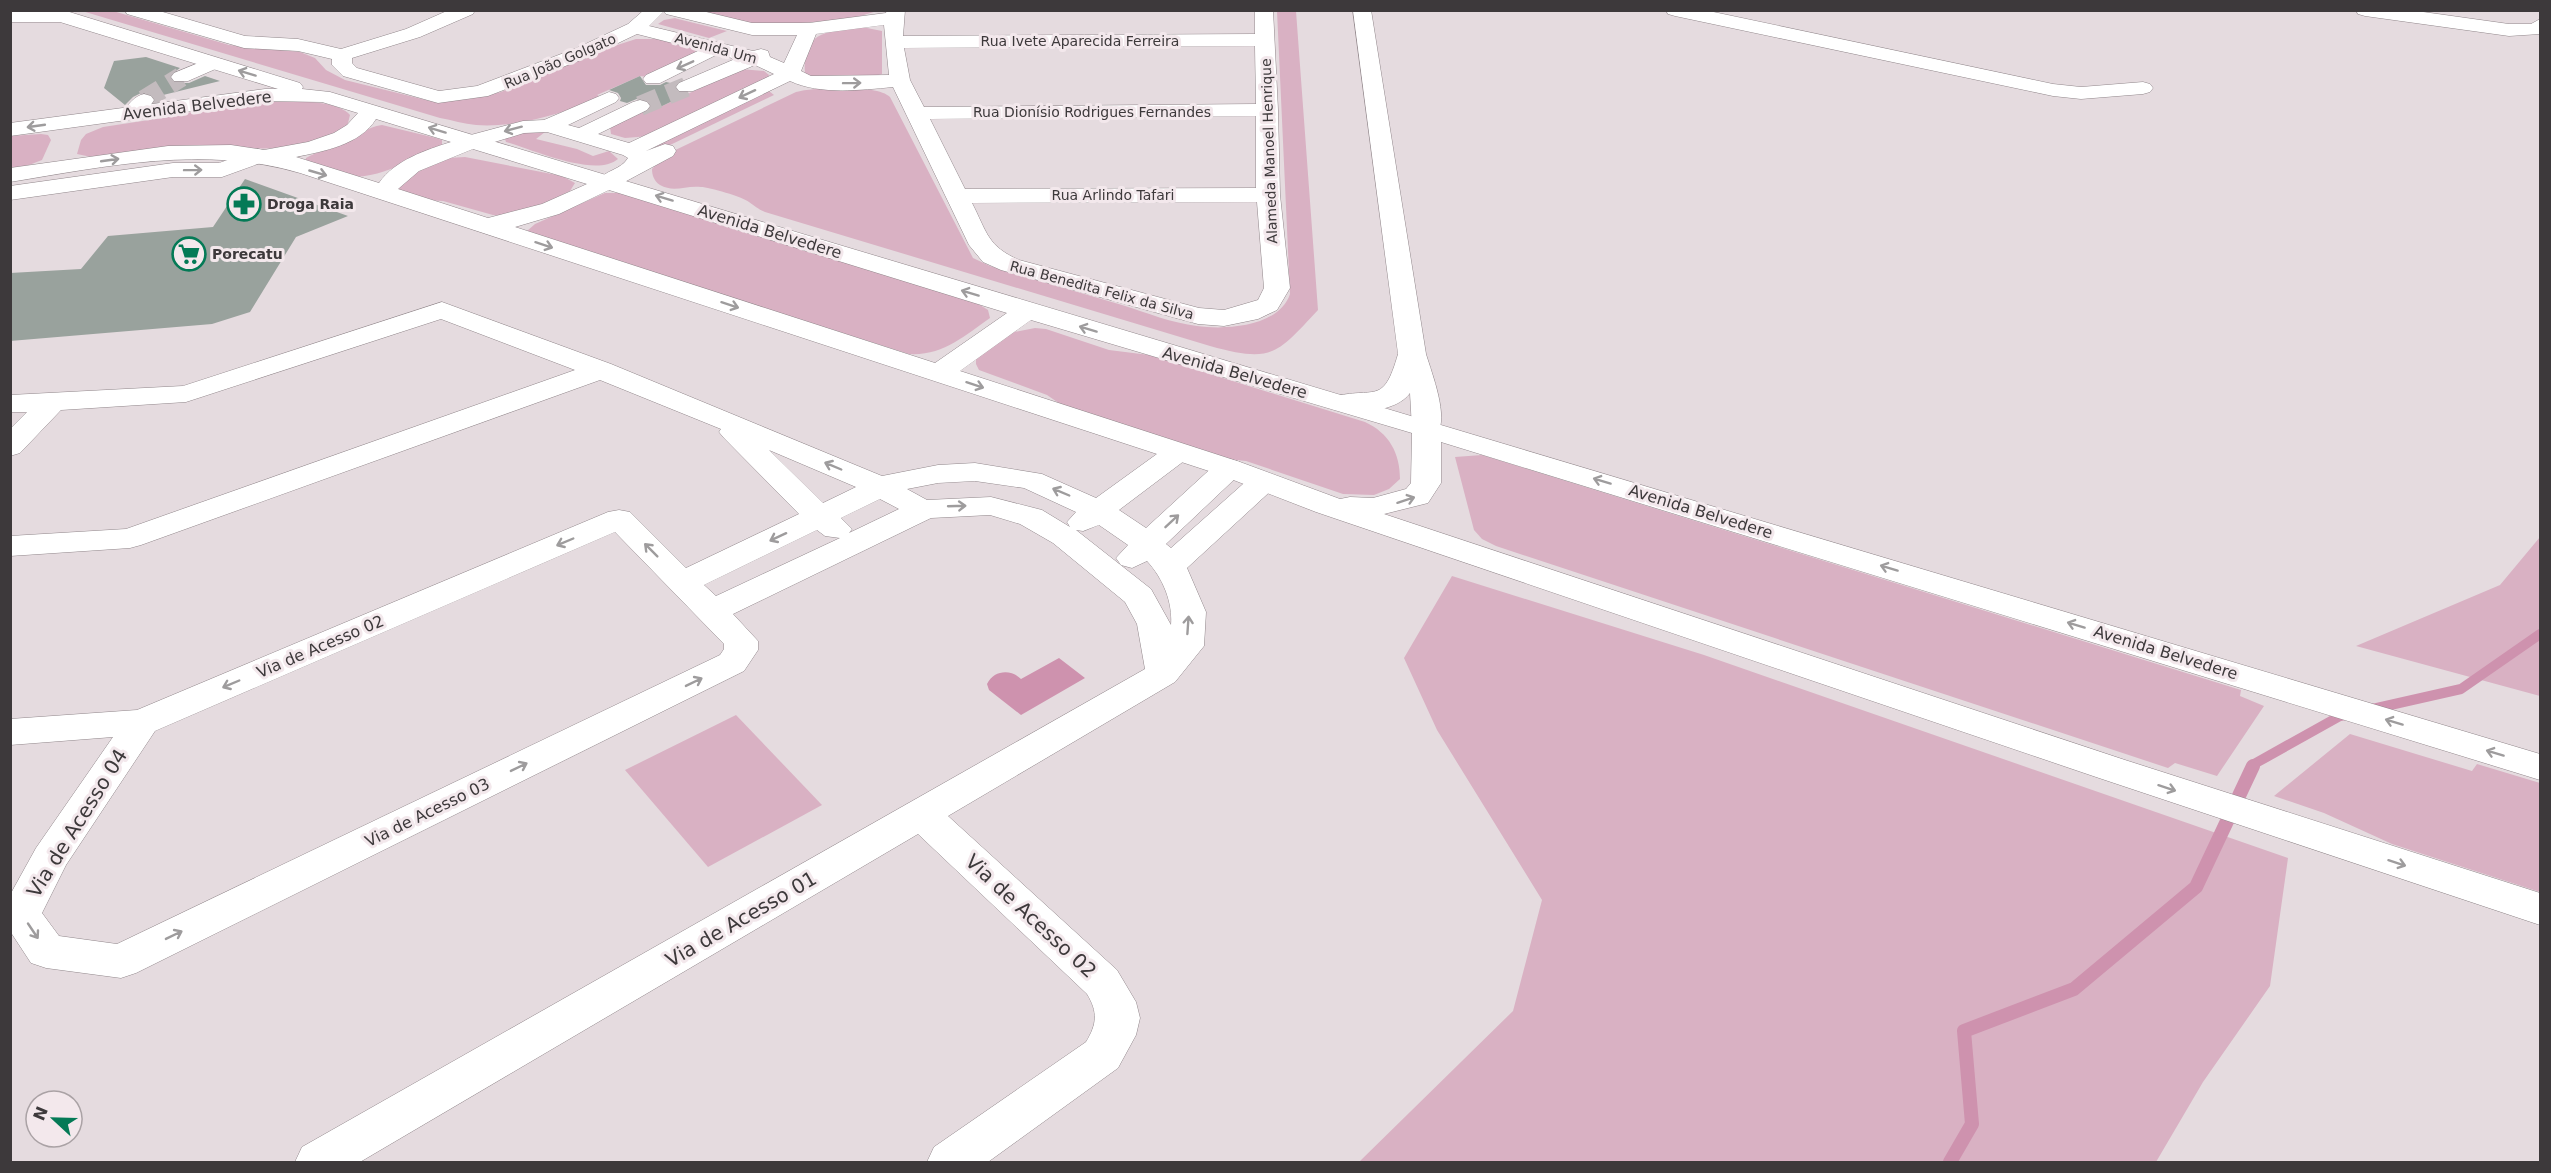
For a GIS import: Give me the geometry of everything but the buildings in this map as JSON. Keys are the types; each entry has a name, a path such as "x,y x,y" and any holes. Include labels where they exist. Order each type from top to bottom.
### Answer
{"street":[{"path":"42,10 323,96"},
{"path":"134,10 244,42 298,45 342,55 412,33 466,10"},
{"name":"Rua João Golgato","path":"342,55 342,65 350,72 419,93 438,97 457,96 504,85 584,52 635,28 656,10"},
{"name":"Avenida Um","path":"673,10 752,29 801,30 895,14"},
{"name":"Alameda Manoel Henrique","path":"1249,314 1268,305 1277,288 1268,195 1268,110 1264,10"},
{"path":"1327,505 1373,507 1417,496 1426,483 1425,399 1412,354 1362,10"},
{"path":"1675,10 2053,90 2081,93 2143,88"},
{"path":"2365,10 2533,28"},
{"path":"895,14 895,42 900,80 958,196"},
{"path":"10,16 61,16"},
{"name":"Avenida Um","path":"635,28 756,58 799,78 849,84 900,80"},
{"path":"653,79 706,55 734,36 752,29"},
{"path":"686,87 756,58 801,30"},
{"path":"484,225 522,220 541,213 609,181 633,157 799,78 796,55 801,30"},
{"name":"Rua Ivete Aparecida Ferreira","path":"895,42 1265,40"},
{"path":"181,76 213,63"},
{"name":"Avenida Belvedere","path":"10,130 105,117 138,106 265,95 323,96 609,181 1026,310 1427,428 2541,767"},
{"path":"548,126 609,98"},
{"path":"579,134 640,106"},
{"path":"10,193 173,170 222,170 260,156 307,148 339,138 357,129 367,119 370,110"},
{"name":"Rua Dionísio Rodrigues Fernandes","path":"917,113 1268,110"},
{"path":"77,165 66,160 61,154 60,147 74,132 105,117"},
{"path":"385,192 390,180 404,170 475,141 523,127 548,126 579,134 633,157"},
{"path":"10,175 135,157 202,152 260,156 385,192 1229,468 1327,505 2112,769 2541,909"},
{"name":"Rua Arlindo Tafari","path":"958,196 1268,195"},
{"name":"Rua Benedita Felix da Silva","path":"958,196 981,245 992,257 1010,266 1198,316 1224,318 1249,314"},
{"path":"10,404 186,394 442,310 720,418 881,487 923,510"},
{"path":"939,373 1026,310"},
{"path":"1342,403 1386,399 1402,388 1412,354"},
{"path":"10,546 130,538 601,370"},
{"path":"10,447 53,401"},
{"path":"720,418 820,517 854,543"},
{"path":"1064,536 1178,452"},
{"path":"1113,575 1229,468"},
{"path":"1163,674 1154,624 1139,596 1064,536 1032,517 991,506 940,507 923,510 712,611 682,582 881,487 938,474 975,472 1031,480 1099,511 1148,544 1170,566 1263,482"},
{"name":"Via de Acesso 02","path":"10,732 142,722 619,519 682,582"},
{"name":"Via de Acesso 01","path":"319,1162 1163,674 1187,646 1189,612 1170,566"},
{"name":"Via de Acesso 03","path":"121,961 732,663 741,650 741,641 712,611"},
{"name":"Via de Acesso 04","path":"121,961 46,951 21,914 50,858 142,722"},
{"name":"Via de Acesso 02","path":"921,814 1102,982 1117,1004 1117,1030 1102,1055 951,1162"}],"shaded area":[{"path":"82,11 113,11 229,45 300,52 315,58 326,70 345,80 430,101 470,99 501,92 608,48 636,39 660,39 695,49 696,54 647,77 640,76 597,95 602,97 557,114 524,122 476,125 440,118"},
{"path":"696,11 877,11 851,19 763,26"},
{"path":"1277,11 1296,11 1318,310 1282,346 1272,351 1247,354 1210,346 765,212 746,200 726,193 701,187 675,189 665,187 653,176 652,169 665,155 796,92 830,88 872,90 890,97 973,258 990,266 1178,323 1209,327 1250,324 1275,313 1284,305 1290,294"},
{"path":"675,18 727,31 709,38 658,24"},
{"path":"862,27 882,31 882,74 857,81 809,76 805,73 805,59 813,41 828,32"},
{"path":"740,69 764,71 769,75 768,80 650,136 625,138 611,134 610,127 647,108 654,110"},
{"path":"769,91 774,95 668,146 653,147"},
{"path":"266,102 323,103 350,115 347,127 312,141 287,147 96,158 77,154 81,140 86,134 103,127 175,116 204,109"},
{"path":"382,125 442,140 442,145 400,166 366,176 356,177 306,161 306,158 310,156"},
{"path":"545,132 536,139 577,149 593,156 609,151 618,159 608,164 580,164 532,151 506,142 505,139 511,134"},
{"path":"48,135 51,140 42,160 11,172 10,136"},
{"path":"465,157 562,176 575,183 570,191 536,208 504,216 443,201 423,200 398,191 397,180 448,158"},
{"path":"605,193 619,193 977,303 988,310 990,318 943,348 921,354 909,354 533,235 527,231 535,224"},
{"path":"1035,328 1046,329 1109,350 1149,355 1365,422 1381,432 1392,445 1398,461 1400,479 1389,489 1374,495 1343,494 1246,461 1218,458 1069,410 1047,395 979,370 976,357 1009,333"},
{"path":"1482,455 2241,690 2240,696 2264,706 2217,776 2175,763 2168,768 1496,546 1482,539 1474,530 1455,457"},
{"path":"2540,537 2540,696 2356,646 2500,585"},
{"path":"1452,576 1704,655 2288,858 2270,986 2203,1082 2156,1162 1359,1162 1513,1011 1542,900 1437,730 1404,658"},
{"path":"1059,658 1085,678 1021,715 989,690 987,684 998,674 1008,672 1021,679"},
{"path":"736,715 822,805 708,867 625,770"},
{"path":"2350,734 2472,771 2477,764 2540,783 2540,892 2392,844 2324,813 2274,796"}],"waterway":[{"path":"2368,710 2461,689 2540,634"},
{"path":"2253,766 2340,716 2350,714"},
{"path":"1950,1162 1972,1124 1964,1031 2074,989 2196,887 2253,766"}],"tunnel":[{"path":"144,100 181,77"},
{"path":"640,106 686,87"}],"place":[{"name":"Droga Raia","path":"244,204"},
{"name":"Porecatu","path":"189,254"}]}
